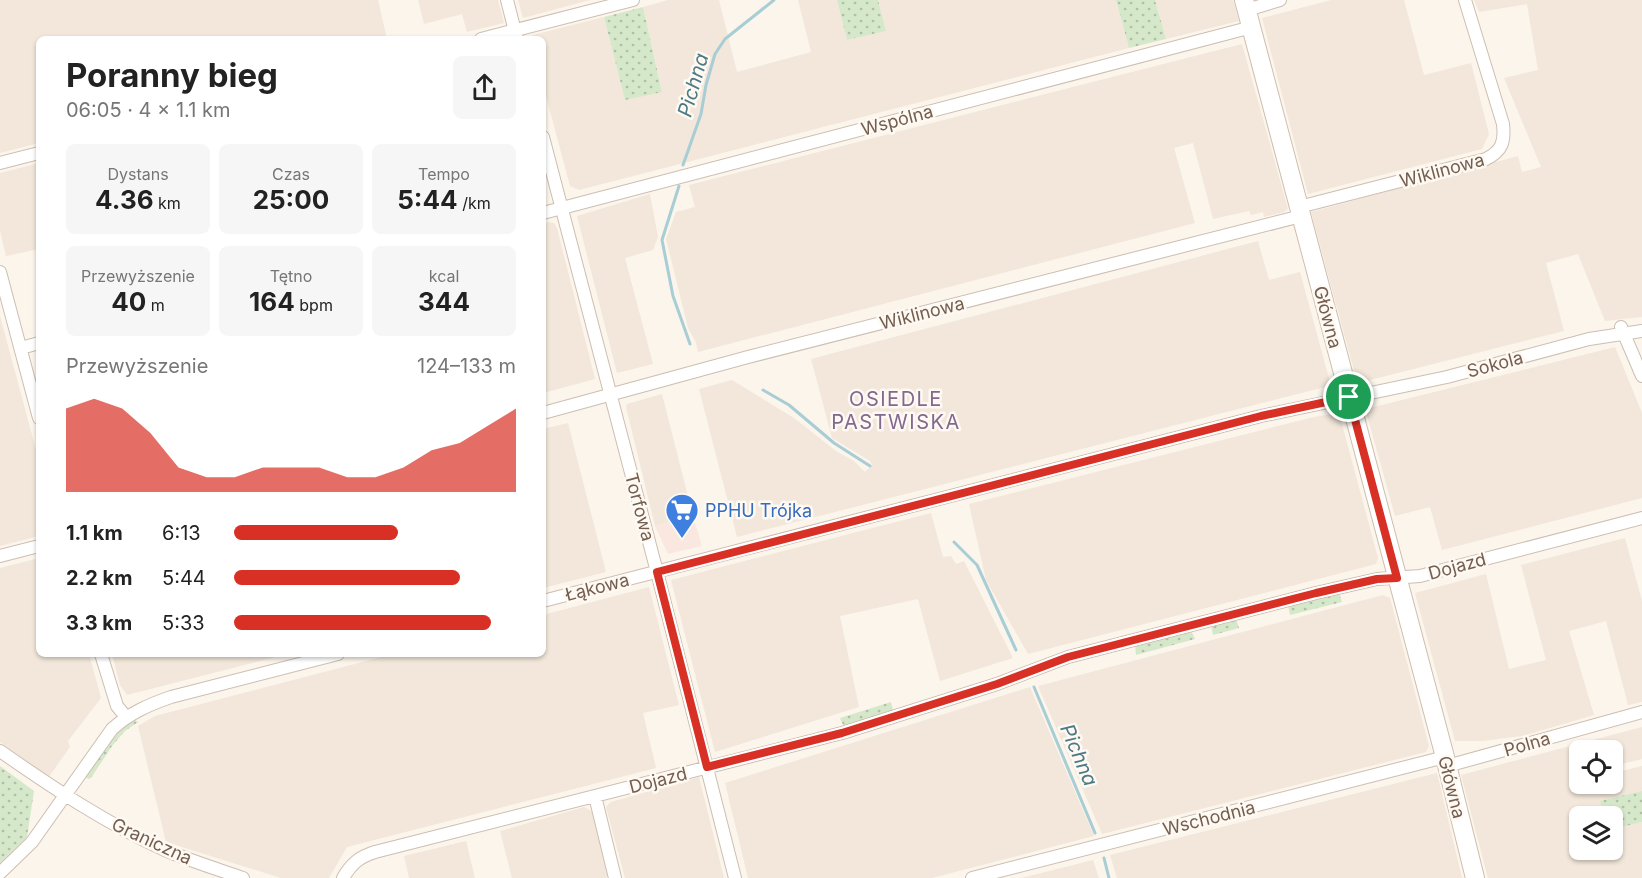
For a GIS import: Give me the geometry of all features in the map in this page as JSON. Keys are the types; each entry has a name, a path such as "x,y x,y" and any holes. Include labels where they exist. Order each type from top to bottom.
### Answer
{"street":[{"path":"507,0 516,35 633,0"},
{"name":"Wspólna","path":"546,212 1248,12 1280,0"},
{"name":"Wiklinowa","path":"546,412 1300,212 1486,159 1496,154 1503,145 1505,136 1465,0"},
{"name":"Główna","path":"1248,12 1475,878"},
{"name":"Torfowa","path":"546,148 735,878"},
{"path":"0,164 36,154"},
{"path":"0,272 36,406"},
{"path":"1622,330 1642,376"},
{"name":"Sokola","path":"1349,397 1447,376 1622,330 1642,331"},
{"path":"21,348 36,344"},
{"name":"Łąkowa","path":"546,600 1261,416 1349,397"},
{"name":"Dojazd","path":"343,878 354,862 375,852 853,730 997,684 1068,657 1316,593 1377,579 1420,576 1642,518"},
{"path":"0,556 36,547"},
{"path":"102,657 117,706 126,717"},
{"path":"0,873 32,842 112,729 126,717 147,705 171,697 326,657"},
{"name":"Polna","path":"1446,762 1642,712"},
{"name":"Graniczna","path":"0,751 65,795 133,835 168,851 243,878"},
{"name":"Wschodnia","path":"972,878 1446,762"},
{"path":"595,796 615,878"}],"shaded area":[{"path":"0,0 378,0 386,36 36,36 36,144 0,153"},
{"path":"418,0 498,0 504,23 467,32 462,14 424,24"},
{"path":"518,0 590,0 523,18"},
{"path":"668,0 719,0 737,72 811,52 798,0 837,0 847,40 886,31 878,0 1116,0 1129,48 579,190 570,186 546,96 546,36 532,36 604,17 625,99 662,91 643,7"},
{"path":"1155,0 1233,0 1239,21 1166,39"},
{"path":"1331,0 1404,0 1424,75 1471,63 1489,134 1482,149 1308,194 1262,18"},
{"path":"1474,0 1642,0 1642,317 1605,321 1578,254 1546,263 1564,331 1362,382 1356,378 1311,212 1518,156 1522,172 1541,167 1504,78 1538,70 1527,4 1479,12"},
{"path":"1242,44 1288,209 1284,212 1264,217 1263,212 1251,215 1249,211 1213,219 1193,143 1174,148 1195,223 698,352 688,328 666,239 676,212 695,207 689,185"},
{"path":"36,164 36,250 6,256 0,231 0,173"},
{"path":"650,194 658,237 653,250 625,258 653,364 617,373 577,216"},
{"path":"546,223 554,223 557,228 595,379 546,392"},
{"path":"1258,241 1269,280 1300,272 1330,382 1325,387 737,537 699,389 732,380 794,418 836,451 854,461 865,472 872,465 870,461 832,438 811,359"},
{"path":"0,316 36,450 36,537 0,546"},
{"path":"1615,347 1642,413 1642,498 1442,550 1430,507 1395,516 1367,415 1370,408"},
{"path":"662,394 693,516 655,526 626,407 627,404"},
{"path":"1339,413 1378,558 1376,564 1028,654 986,580 969,504 1314,417"},
{"path":"568,423 606,572 546,587 546,428"},
{"path":"931,513 943,557 951,556 956,564 964,561 1013,658 940,681 918,599 840,616 859,707 715,752 671,580"},
{"path":"693,516 702,546 668,554 655,526"},
{"path":"1625,538 1642,601 1642,702 1628,705 1606,621 1569,631 1594,715 1522,736 1483,741 1455,741 1415,593 1486,574 1509,669 1546,660 1521,565"},
{"path":"36,559 36,657 90,657 101,698 68,741 70,747 48,778 0,742 0,568"},
{"path":"649,587 679,705 643,713 656,768 347,847 329,878 281,878 166,842 138,726 155,716 381,657 546,657 546,614"},
{"path":"1383,595 1390,598 1429,746 1426,752 1102,834 1038,686"},
{"path":"113,657 275,657 127,695 120,685"},
{"path":"1030,687 1094,836 932,878 748,878 725,783"},
{"path":"1642,727 1642,759 1623,764 1623,740 1593,740"},
{"path":"1569,746 1569,794 1623,794 1623,771 1642,766 1642,791 1601,801 1602,806 1569,806 1569,860 1623,860 1623,827 1642,822 1642,878 1488,878 1461,775"},
{"path":"1437,773 1462,878 1117,878 1110,855"},
{"path":"699,777 724,878 625,878 606,807 611,802"},
{"path":"584,807 593,812 609,873 606,878 512,878 500,831"},
{"path":"466,841 475,878 409,878 404,856"},
{"path":"1093,860 1099,878 1021,878"}],"green space":[{"path":"837,0 878,0 886,31 847,40"},
{"path":"1116,0 1155,0 1166,39 1129,48"},
{"path":"643,7 662,92 625,100 604,17"},
{"path":"1339,593 1342,602 1290,615 1288,605"},
{"path":"1236,619 1239,628 1213,635 1211,625"},
{"path":"1191,630 1195,639 1136,655 1135,645"},
{"path":"891,702 893,710 844,727 840,718"},
{"path":"133,719 138,722 125,731 88,779 85,776 115,735"},
{"path":"0,766 34,791 27,837 0,863"},
{"path":"1642,791 1642,822 1623,827 1623,806 1601,806 1600,801"}],"waterway":[{"name":"Pichna","path":"683,165 701,114 715,54 725,39 774,0"},
{"name":"Pichna","path":"679,186 662,240 673,296 690,344"},
{"name":"Pichna","path":"763,390 789,405 834,443 870,466"},
{"name":"Pichna","path":"954,542 977,565 1016,650"},
{"name":"Pichna","path":"1034,687 1095,833"},
{"name":"Pichna","path":"1104,858 1109,878"}],"place":[{"name":"PPHU Trójka","path":"682,539"}],"district":[{"name":"OSIEDLE PASTWISKA","path":"896,410"}],"route":[{"path":"1349,397 1397,578 1377,579 1316,593 1068,657 997,684 842,733 707,767 657,572 1261,416 1349,397"}]}
